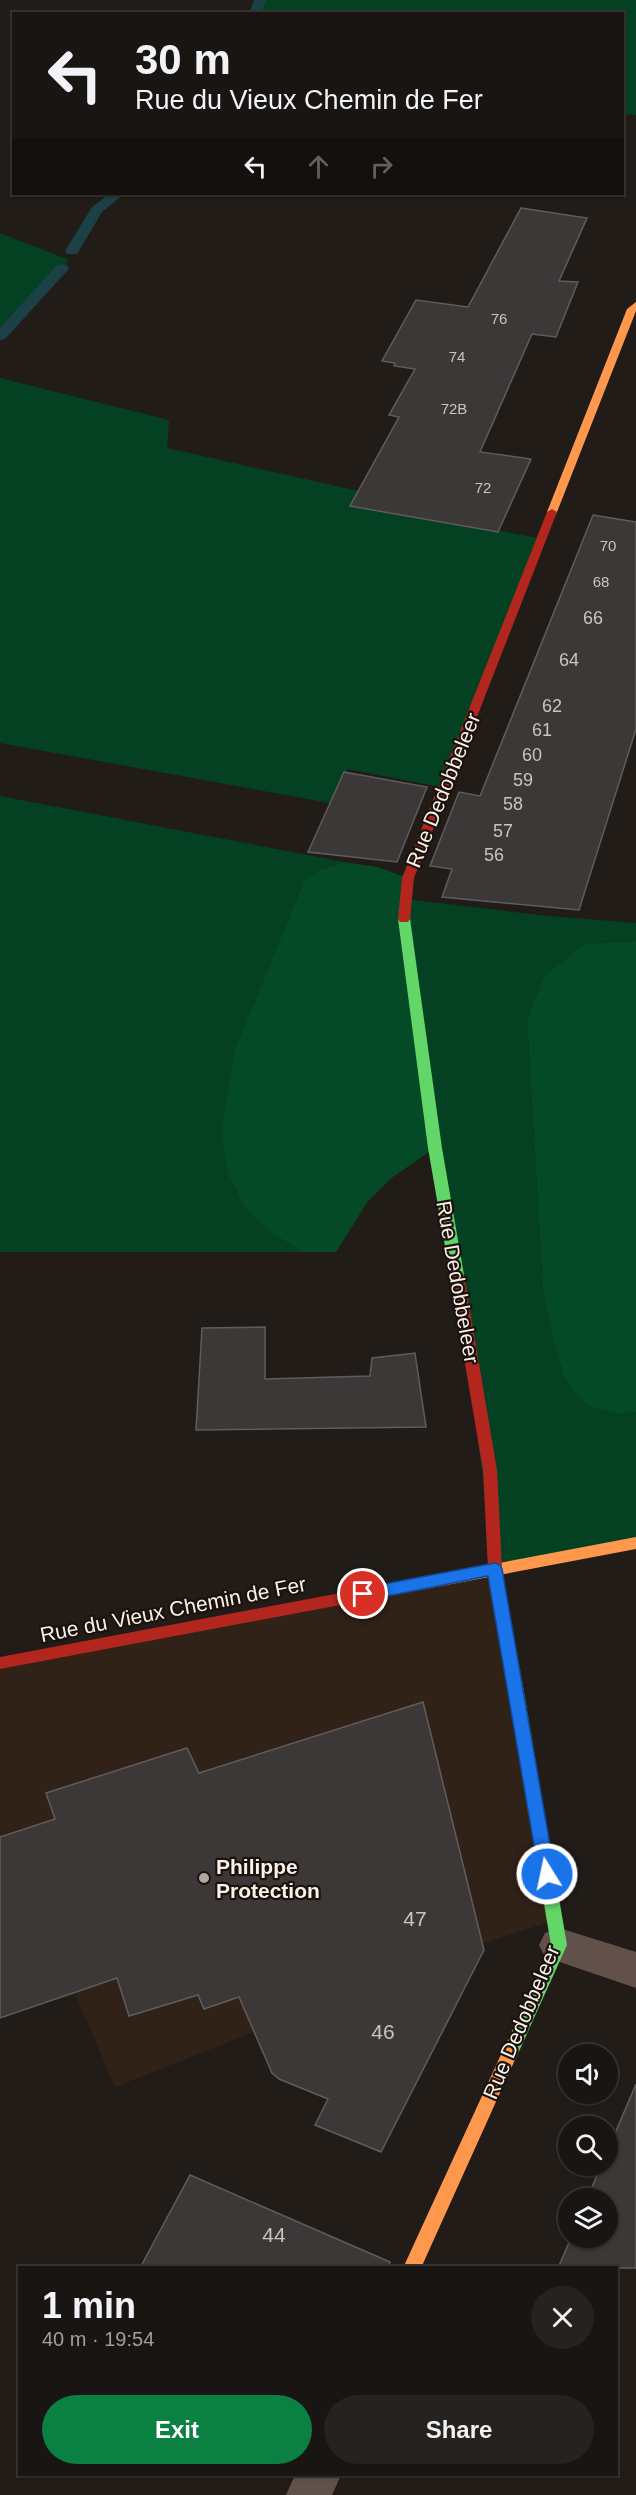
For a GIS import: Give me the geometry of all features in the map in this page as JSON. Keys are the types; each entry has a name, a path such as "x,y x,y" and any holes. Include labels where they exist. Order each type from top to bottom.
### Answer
{"street":[{"name":"Rue Dedobbeleer","path":"413,2266 559,1945 495,1569 490,1470 435,1148 403,926 408,878 632,309 636,305"},
{"name":"Rue du Vieux Chemin de Fer","path":"0,1663 636,1543"},
{"path":"559,1945 636,1970"},
{"path":"309,2495 318,2476"}],"shaded area":[{"path":"495,1569 555,1920 437,1959 115,2087 74,1991 0,2016 0,1663"}],"green space":[{"path":"260,0 636,0 636,115 624,114 624,12 255,12"},
{"path":"0,233 69,260 0,336"},
{"path":"0,378 169,420 167,448 363,492 411,513 542,539 445,788 348,769 330,803 0,743"},
{"path":"0,796 344,862 323,869 272,1233 302,1252 0,1252"},
{"path":"344,862 377,867 408,878 435,1148 390,1179 368,1201 336,1252 302,1252 272,1233 245,1208 228,1173 222,1131 235,1050 305,880 323,869"},
{"path":"406,899 538,915 636,923 636,941 585,944 527,1020 543,1289 553,1340 565,1380 618,1414 636,1412 636,1543 495,1569"},
{"path":"636,941 636,1412 619,1414 587,1405 565,1380 553,1340 543,1289 527,1020 544,977 585,944"}],"building":[{"path":"521,208 587,218 559,281 578,282 556,337 532,334 480,452 531,459 498,532 350,506 399,417 389,415 415,369 394,366 395,363 382,361 416,300 468,307"},
{"path":"593,515 636,522 636,729 579,910 442,897 452,869 430,866 459,792 480,796"},
{"path":"344,772 427,787 397,862 308,852"},
{"path":"265,1327 265,1379 370,1376 372,1358 415,1353 426,1427 196,1430 202,1328"},
{"name":"Philippe Protection","path":"423,1702 484,1950 381,2152 315,2125 328,2099 279,2079 272,2073 239,1997 204,2009 198,1995 129,2016 117,1978 0,2018 0,1837 55,1819 46,1793 187,1748 199,1773"},
{"path":"636,2084 636,2268 559,2266 567,2248 618,2248 618,2188 592,2188 597,2176 618,2176 618,2126"},
{"path":"190,2175 390,2262 389,2266 141,2266"}],"waterway":[{"path":"256,12 260,0"},
{"path":"72,251 97,210 116,195"},
{"path":"0,336 62,268"}],"traffic: fast":[{"path":"404,919 435,1148 457,1275"},
{"path":"510,2053 559,1945 514,1681"}],"traffic: slow":[{"path":"552,512 632,309 636,305"},
{"path":"420,1584 636,1543"},
{"path":"413,2266 510,2053"}],"traffic: jam":[{"path":"404,919 408,878 552,512"},
{"path":"457,1275 490,1470 495,1569 514,1681"},
{"path":"0,1663 420,1584"}],"place":[{"name":"Philippe Protection","path":"204,1878"}],"route":[{"path":"363,1594 495,1569 547,1874"}]}
